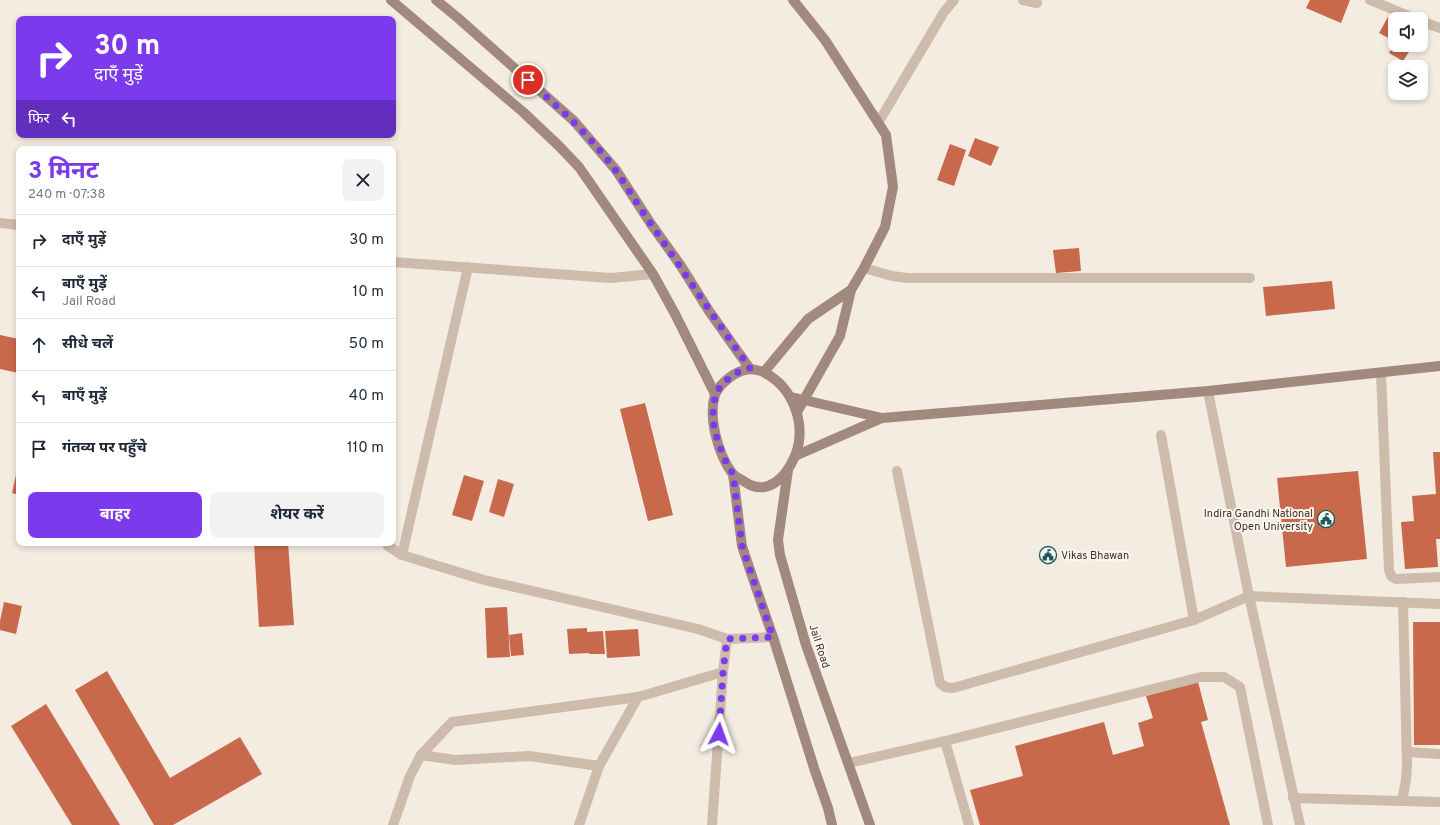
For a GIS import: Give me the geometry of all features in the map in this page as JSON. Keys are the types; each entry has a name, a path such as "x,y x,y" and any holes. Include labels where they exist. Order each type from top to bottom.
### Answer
{"main road":[{"path":"391,0 492,85 559,146 579,167 653,274 715,394"},
{"path":"436,0 574,122 611,165 681,266 709,311 750,368"},
{"path":"794,0 825,40 886,135 893,187 885,226 851,290 840,336 797,412"},
{"path":"764,372 808,319 851,290"},
{"path":"791,397 882,418 1208,391 1440,366"},
{"path":"733,474 749,484 761,488 773,485 788,470 799,444 800,427 797,412 791,397 779,382 764,372 750,368 738,372 724,382 715,394 713,414 714,427 722,454 733,474 742,546 773,637 828,808 832,825"},
{"path":"795,456 882,418"},
{"name":"Jail Road","path":"788,470 778,540 780,555 806,646 870,825"}],"street":[{"path":"878,123 944,12 954,0"},
{"path":"1023,0 1037,3"},
{"path":"1370,0 1399,12"},
{"path":"1428,24 1440,28"},
{"path":"0,223 16,226"},
{"path":"396,262 611,278 653,274"},
{"path":"402,555 468,267"},
{"path":"864,268 892,276 907,278 1250,278"},
{"path":"1381,372 1389,570 1391,576 1396,579 1440,577"},
{"path":"1208,391 1249,596 1300,825"},
{"path":"1161,435 1194,620"},
{"path":"897,471 940,683 945,687 953,688 1194,620 1249,596 1440,604"},
{"path":"388,546 402,555 484,580 698,628 727,639 773,637"},
{"path":"1402,801 1406,780 1407,752 1403,602"},
{"path":"712,825 723,672 727,639"},
{"path":"387,825 394,821 410,776 421,755 452,722 638,697 723,672"},
{"path":"849,763 945,741 1201,677 1224,677 1240,687 1268,825"},
{"path":"579,825 600,766 638,697"},
{"path":"945,741 969,825"},
{"path":"1407,752 1440,754"},
{"path":"421,755 455,760 529,756 600,766"},
{"path":"1294,798 1440,802"}],"building":[{"path":"1310,0 1350,0 1341,23 1306,8"},
{"path":"1388,17 1388,38 1379,33"},
{"path":"1390,52 1409,52 1404,60"},
{"path":"975,138 999,147 991,166 968,156"},
{"path":"950,144 966,150 954,186 937,180"},
{"path":"1079,248 1081,271 1056,273 1053,250"},
{"path":"1332,281 1335,309 1266,316 1263,287"},
{"path":"0,335 16,338 16,372 0,369"},
{"path":"645,403 673,515 648,521 620,409"},
{"path":"1433,452 1440,452 1440,539 1436,539 1438,567 1405,569 1401,522 1414,521 1412,496 1436,494"},
{"path":"1358,471 1367,559 1286,567 1277,478"},
{"path":"16,475 16,494 12,493"},
{"path":"464,475 484,481 472,521 452,515"},
{"path":"498,479 514,484 504,517 489,512"},
{"path":"254,546 288,546 294,625 259,627"},
{"path":"4,602 22,606 16,634 0,630 0,621"},
{"path":"507,607 510,657 487,658 485,608"},
{"path":"1413,622 1440,622 1440,745 1414,745"},
{"path":"587,628 587,632 603,631 605,654 569,654 567,629"},
{"path":"638,629 640,656 607,658 605,631"},
{"path":"522,633 524,655 511,656 509,635"},
{"path":"107,671 170,778 240,737 262,774 173,825 154,825 75,690"},
{"path":"1198,682 1208,720 1201,722 1230,825 980,825 970,790 1023,776 1015,746 1104,722 1113,755 1144,746 1138,723 1153,718 1146,696"},
{"path":"46,704 120,825 72,825 11,726"}],"place":[{"name":"Indira Gandhi National Open University","path":"1326,519"},
{"name":"Vikas Bhawan","path":"1048,555"}],"route":[{"path":"528,80 574,122 616,170 650,224 681,266 709,311 750,368 738,372 724,382 715,394 713,414 714,427 725,460 733,474 742,546 773,637 727,639 723,672 719,734"}]}
